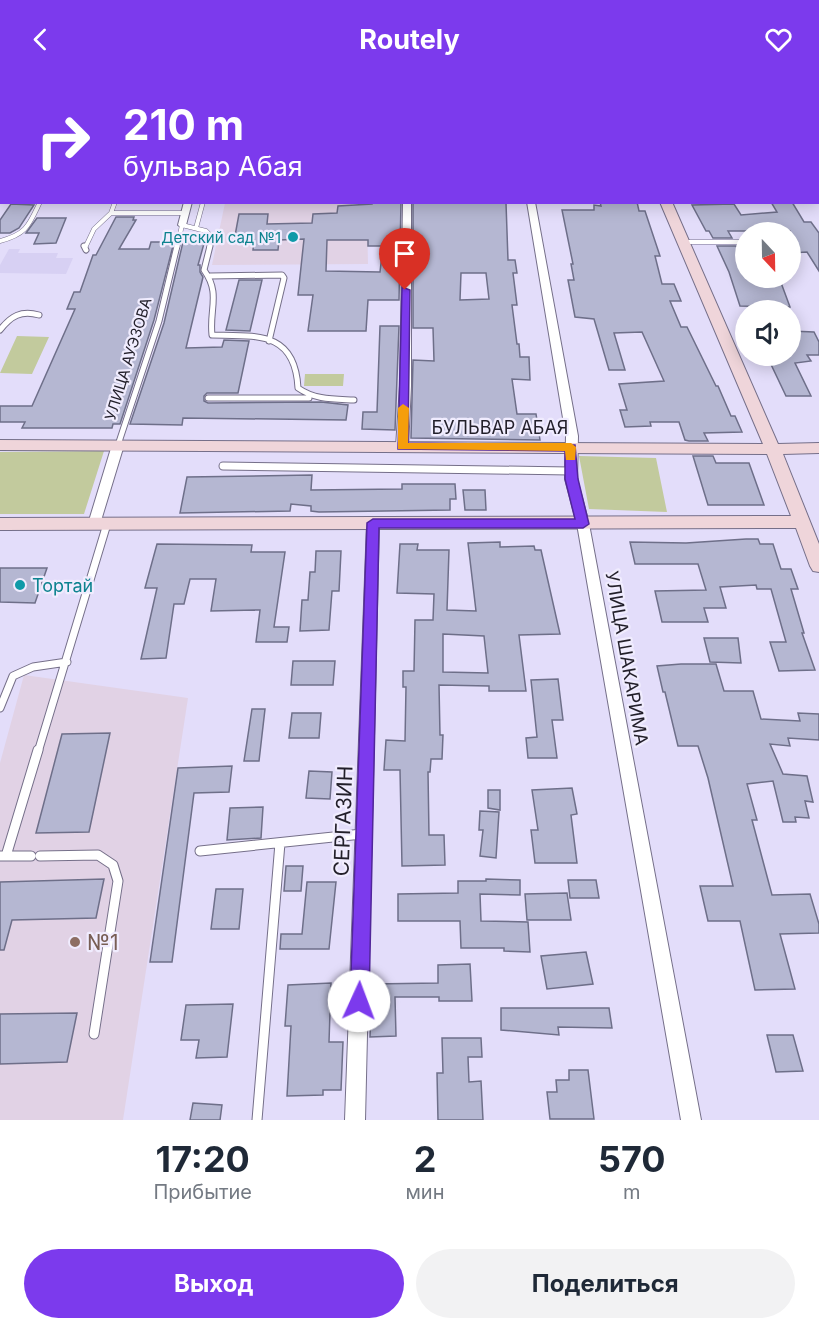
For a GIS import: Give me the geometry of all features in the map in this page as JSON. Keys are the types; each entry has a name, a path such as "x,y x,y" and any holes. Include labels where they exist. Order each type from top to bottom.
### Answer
{"main road":[{"path":"667,204 773,449 819,566"},
{"name":"БУЛЬВАР АБАЯ","path":"0,445 819,448"},
{"path":"0,524 801,522"}],"street":[{"name":"УЛИЦА АУЭЗОВА","path":"182,225 188,204"},
{"path":"402,447 406,327 404,252 407,204"},
{"name":"УЛИЦА ШАКАРИМА","path":"531,204 572,436 570,471 583,524 691,1120"},
{"name":"УЛИЦА АУЭЗОВА","path":"101,524 118,445"},
{"name":"СЕРГАЗИН","path":"355,1120 373,523"}],"lane":[{"path":"0,241 19,236 24,232 39,204"},
{"path":"86,250 84,246 94,229 111,213 114,204"},
{"path":"196,228 202,204"},
{"path":"111,213 185,213"},
{"path":"182,225 206,231 212,237 204,270 210,276 217,298 211,328 212,335 218,337 259,336 269,340 290,353 297,369 298,388 315,398"},
{"name":"УЛИЦА АУЭЗОВА","path":"118,445 159,321 182,225"},
{"path":"683,242 735,242"},
{"path":"210,276 282,275 284,278 269,340"},
{"path":"0,330 13,314 27,311 39,315"},
{"path":"208,398 354,400"},
{"path":"223,466 570,471"},
{"path":"94,1034 118,881 113,865 98,855 3,856 67,662 101,524"},
{"path":"0,708 13,676 33,667 67,662"},
{"path":"200,851 365,834"},
{"path":"257,1120 280,843"}],"shaded area":[{"path":"225,204 352,204 353,218 367,217 368,264 212,265"},
{"path":"9,249 20,249 18,253 58,253 56,258 73,258 66,274 0,273 0,265"},
{"name":"№1","path":"24,675 188,698 123,1120 0,1120 0,763"}],"green space":[{"path":"17,336 49,337 32,374 0,373"},
{"path":"305,374 344,374 343,386 304,386"},
{"path":"104,451 84,514 0,514 0,452"},
{"path":"579,456 656,458 667,512 589,509"}],"building":[{"path":"11,204 34,205 19,228 10,233 0,233 0,220"},
{"path":"401,204 399,300 368,300 366,331 308,331 313,295 298,295 304,239 279,240 278,250 253,250 254,240 234,241 239,214 268,214 267,224 312,223 313,214 337,213 338,206","holes":["327,240 368,240 368,246 383,246 380,272 326,271"]},
{"path":"413,204 506,204 508,260 515,260 517,273 513,273 517,305 512,305 517,344 519,344 520,357 529,357 530,380 512,379 517,414 536,414 540,440 411,438 413,360 434,361 433,328 413,328","holes":["461,273 486,273 489,299 460,300"]},
{"path":"600,204 637,204 639,211 645,211 660,256 655,256 662,284 674,284 681,301 670,301 681,327 687,327 731,416 735,416 742,432 704,433 708,441 689,441 685,440 679,422 650,422 651,426 625,427 620,410 627,410 619,384 664,381 642,332 614,333 625,370 609,370 594,319 575,317 568,280 574,280 571,264 573,264 562,210 594,210 594,205 601,206"},
{"path":"734,204 741,215 777,212 772,204 793,204 804,222 811,222 819,233 819,271 807,252 801,252 801,222 735,222 735,231 728,231 732,238 713,238 709,231 706,231 692,205"},
{"path":"116,217 134,217 133,220 136,220 119,249 149,249 151,242 174,242 154,320 120,424 113,424 112,428 22,428 25,422 0,422 0,406 32,406 75,309 67,309 74,292 80,292 93,255 96,255"},
{"path":"37,218 66,218 56,243 34,244 39,233 26,233"},
{"path":"205,240 198,265 200,265 203,277 186,348 222,347 224,340 249,341 238,393 207,393 204,401 208,403 321,402 348,405 346,420 183,418 182,425 130,424 164,323 183,242"},
{"path":"717,246 735,246 735,288 783,288 787,300 738,300"},
{"path":"239,280 262,280 250,331 226,330"},
{"path":"380,326 399,326 395,430 362,429 363,412 377,412"},
{"path":"801,331 814,332 819,342 819,355 807,355 811,361 801,362"},
{"path":"772,366 796,366 811,396 786,396"},
{"path":"693,456 713,456 716,463 749,463 764,505 708,505"},
{"path":"312,475 311,490 402,489 402,484 455,484 456,499 450,499 450,510 319,512 311,511 311,506 291,504 290,511 180,513 187,477"},
{"path":"463,490 485,490 486,510 465,510"},
{"path":"758,539 760,544 773,544 781,569 791,569 798,589 791,589 804,633 802,633 815,670 779,671 770,642 786,642 771,589 757,589 756,585 720,587 726,608 704,608 708,622 662,622 655,591 706,590 698,564 635,564 630,542 686,543"},
{"path":"500,542 500,547 534,546 535,550 541,550 560,634 519,635 526,691 489,691 489,686 439,685 440,735 443,735 442,759 431,759 430,772 428,772 429,835 444,835 445,865 402,866 400,770 384,770 386,740 405,741 406,687 403,687 403,671 414,671 415,620 433,620 434,594 397,593 400,544 418,544 417,550 449,550 447,610 476,611 468,543","holes":["443,634 484,636 488,673 443,672"]},
{"path":"157,544 252,545 251,552 285,552 274,627 289,627 287,642 256,642 260,610 211,611 216,579 190,579 184,604 174,604 166,658 141,659 157,588 145,588"},
{"path":"316,551 341,551 339,591 332,591 329,630 300,631 302,600 308,600 310,572 315,572"},
{"name":"Тортай","path":"0,568 47,568 35,603 0,602"},
{"path":"704,638 738,638 741,663 710,662"},
{"path":"293,661 335,661 333,685 291,685"},
{"path":"716,664 724,691 753,691 761,719 800,721 798,713 819,714 819,740 788,738 790,746 770,744 783,774 807,776 813,802 805,801 809,818 795,817 796,822 783,822 773,781 747,784 757,820 752,820 772,895 810,894 819,924 819,933 780,934 795,989 755,990 740,921 708,921 700,886 733,886 708,778 698,746 678,746 657,666"},
{"path":"558,679 563,720 552,720 557,758 528,758 526,738 537,737 531,680"},
{"path":"252,709 265,709 259,761 244,761"},
{"path":"292,713 321,713 319,738 289,738"},
{"path":"110,733 89,832 36,833 62,734"},
{"path":"232,766 229,792 194,793 172,962 150,962 178,768"},
{"path":"309,771 332,772 330,799 306,798"},
{"path":"572,788 577,814 571,815 577,863 535,863 531,830 538,830 532,790"},
{"path":"488,790 500,790 500,810 488,808"},
{"path":"263,807 261,838 227,840 230,808"},
{"path":"480,811 499,812 496,858 480,856 483,830 479,830"},
{"path":"286,866 303,866 301,891 284,891"},
{"name":"№1","path":"104,879 96,918 12,920 4,950 0,950 0,882"},
{"path":"486,879 520,880 520,895 480,894 481,921 528,922 530,952 504,951 504,948 461,948 460,921 398,921 398,894 458,893 458,881 486,881"},
{"path":"568,880 596,880 599,898 570,898"},
{"path":"307,882 336,882 329,949 280,949 281,934 302,934"},
{"path":"216,889 243,889 239,929 211,929"},
{"path":"567,893 571,920 527,920 525,894"},
{"path":"586,952 593,984 547,989 541,956"},
{"path":"470,964 472,1001 439,1001 439,997 395,997 396,1036 370,1037 372,984 438,983 438,965"},
{"path":"331,983 329,1042 343,1042 341,1090 323,1090 323,1095 287,1096 291,1026 285,1026 288,985"},
{"path":"233,1004 227,1057 196,1058 199,1040 181,1040 186,1005"},
{"path":"501,1008 609,1008 612,1028 558,1027 559,1035 501,1030"},
{"path":"77,1013 67,1062 0,1064 0,1014"},
{"path":"767,1035 793,1035 803,1071 776,1072"},
{"path":"442,1038 481,1038 482,1057 468,1057 469,1082 481,1081 483,1120 438,1120 437,1073 443,1073"},
{"path":"569,1070 588,1070 594,1119 550,1119 547,1092 557,1092 556,1080 569,1080"},
{"path":"193,1103 222,1105 220,1120 190,1120"}],"slow traffic":[{"path":"403,408 402,447 571,447 571,458"}],"place":[{"name":"Детский сад №1","path":"293,237"},
{"name":"Тортай","path":"20,585"},
{"name":"№1","path":"75,942"}],"route":[{"path":"359,1001 373,523 583,524 570,471 571,447 402,447 405,290"}]}
